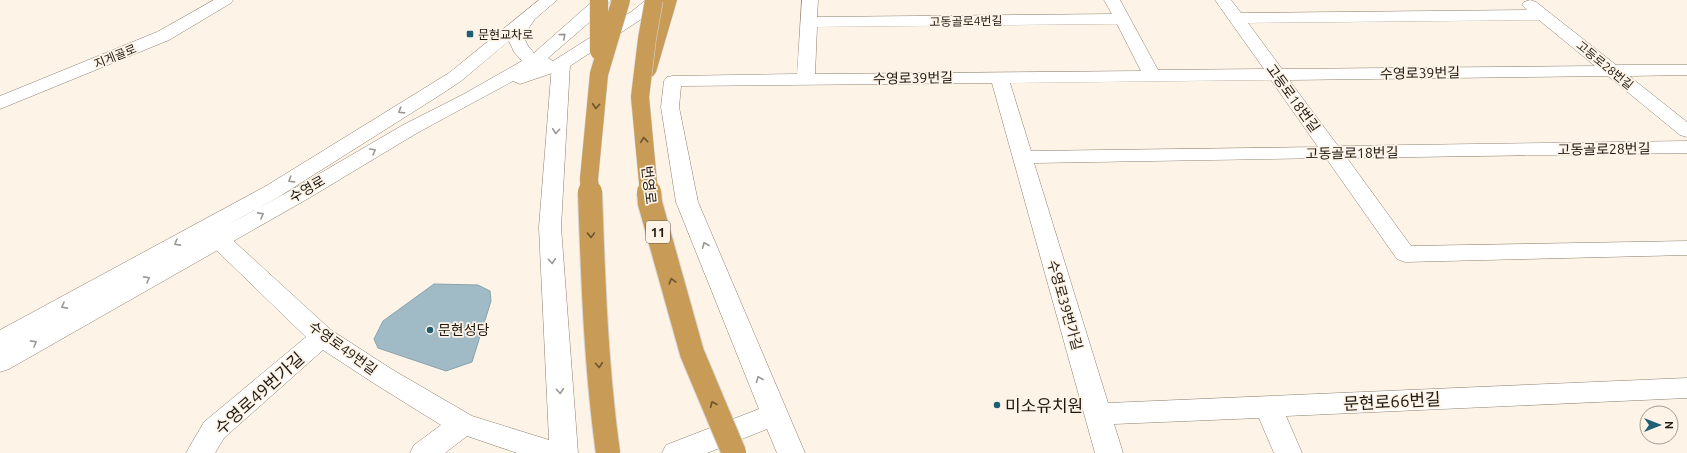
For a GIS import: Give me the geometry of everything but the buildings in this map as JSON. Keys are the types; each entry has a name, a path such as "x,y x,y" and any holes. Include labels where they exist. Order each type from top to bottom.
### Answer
{"highway":[{"path":"599,0 599,74 589,179 594,301 603,418 608,453"},
{"path":"599,74 621,0"},
{"name":"번영로","path":"655,0 646,39 640,97 650,203 692,353 734,453"},
{"path":"640,97 669,0"}],"street":[{"name":"지게골로","path":"0,103 163,36 225,0"},
{"name":"수영로","path":"0,341 272,191 434,91 455,77 532,6 549,0"},
{"name":"수영로","path":"0,362 410,129 470,98 533,62 594,10 603,0"},
{"path":"470,98 561,64 637,16 655,0"},
{"path":"806,79 810,0"},
{"path":"1112,0 1152,76"},
{"name":"고등로18번길","path":"1223,0 1405,254 1687,248"},
{"name":"고등로28번길","path":"1524,0 1687,130"},
{"path":"532,6 515,36 520,48 533,62 561,64"},
{"path":"1235,18 1542,15"},
{"name":"고동골로4번길","path":"809,22 1123,19"},
{"path":"561,64 550,227 564,453"},
{"name":"수영로39번길","path":"774,415 687,202 670,107 673,81 1687,70"},
{"name":"수영로39번가길","path":"999,77 1109,453"},
{"name":"고동골로28번길","path":"1522,150 1687,147"},
{"name":"고동골로18번길","path":"1022,157 1332,154 1522,150"},
{"name":"수영로49번길","path":"218,239 322,336 384,377 463,424 552,453"},
{"name":"수영로49번가길","path":"200,453 214,430 322,336"},
{"name":"문현로66번길","path":"1097,414 1687,388"},
{"path":"1268,407 1288,453"},
{"path":"676,453 774,415 791,453"},
{"path":"424,453 463,424"}],"place":[{"name":"문현교차로","path":"470,34"},
{"name":"문현성당","path":"430,330"},
{"name":"미소유치원","path":"997,405"}]}
